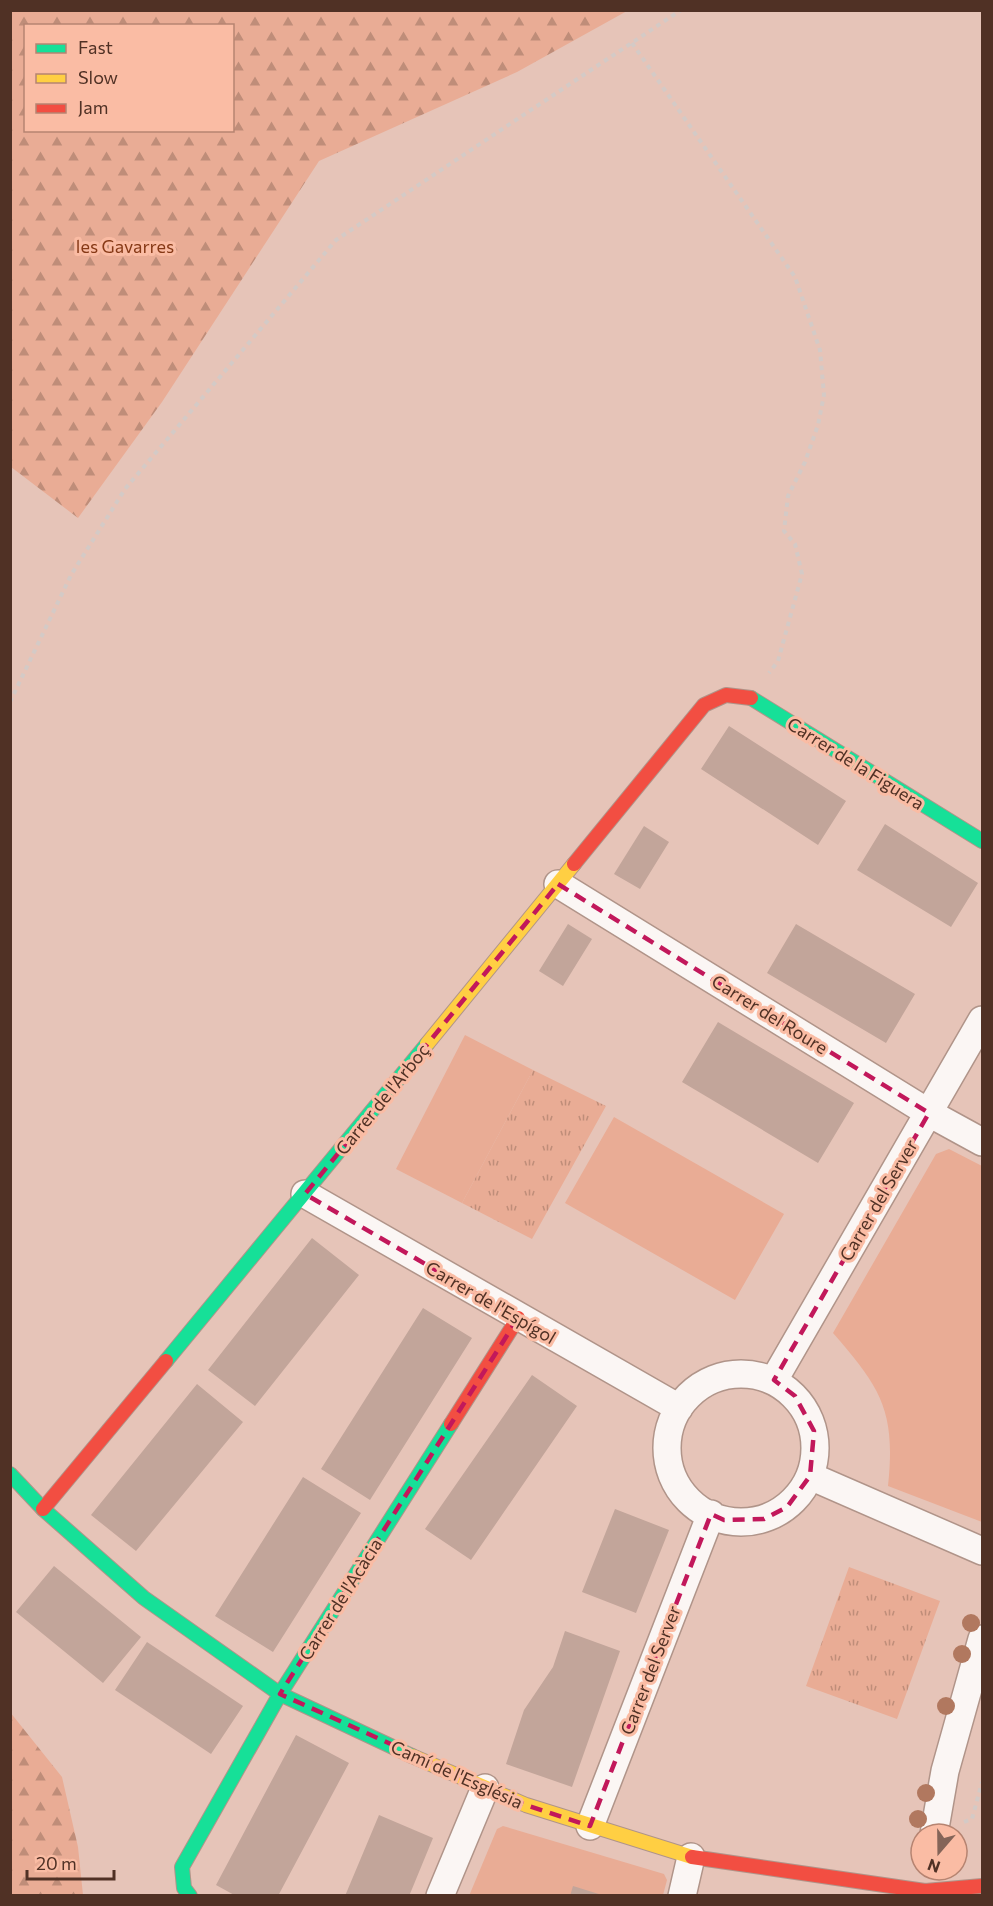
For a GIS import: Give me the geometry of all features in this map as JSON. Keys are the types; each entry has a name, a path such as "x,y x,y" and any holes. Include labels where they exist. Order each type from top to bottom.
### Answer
{"street":[{"name":"Carrer de la Figuera","path":"726,695 751,698 982,841"},
{"name":"Carrer de l'Arboç","path":"43,1509 305,1194 704,705 726,695"},
{"name":"Carrer del Roure","path":"558,884 929,1113 982,1142"},
{"name":"Carrer del Server","path":"774,1380 982,1020"},
{"name":"Carrer de l'Espígol","path":"305,1194 518,1318 679,1408"},
{"name":"Carrer de l'Acàcia","path":"187,1892 182,1867 280,1694 518,1318"},
{"path":"736,1373 774,1380 795,1396 804,1407 814,1431 816,1444 810,1476 787,1507 764,1519 744,1522 724,1520 700,1510 679,1490 667,1461 667,1435 672,1418 679,1408 687,1396 702,1384 736,1373"},
{"name":"Camí de l'Església","path":"10,1474 43,1509 144,1598 280,1694 485,1788 526,1805 692,1857 926,1885 982,1886"},
{"path":"810,1476 982,1551"},
{"name":"Carrer del Server","path":"590,1826 711,1514"},
{"path":"936,1822 945,1771 982,1639"},
{"path":"440,1896 485,1788"},
{"path":"682,1896 692,1857"}],"path":[{"path":"10,702 71,575 125,489 336,240 681,10"},
{"path":"632,43 795,277 820,350 825,395 805,462 788,496 784,531 795,544 802,574 778,661 751,698"}],"highlighted area":[{"path":"558,884 929,1113 774,1380 795,1396 814,1431 810,1476 787,1507 764,1519 724,1520 711,1514 590,1826 526,1805 280,1694 518,1318 305,1194"}],"green space":[{"name":"les Gavarres","path":"11,10 627,11 517,72 319,161 162,402 78,518 11,467"},
{"path":"465,1035 533,1070 462,1203 396,1169"},
{"path":"533,1070 606,1106 532,1239 462,1203"},
{"path":"614,1117 784,1214 735,1300 565,1203"},
{"path":"949,1149 982,1166 982,1522 888,1486 890,1438 882,1402 863,1370 833,1333 936,1154"},
{"path":"849,1567 940,1601 897,1719 806,1686"},
{"path":"10,1712 62,1777 78,1847 83,1895 11,1895"},
{"path":"503,1826 664,1874 667,1880 663,1895 469,1896 497,1829"}],"building":[{"path":"729,726 846,801 818,845 701,769"},
{"path":"885,824 978,883 951,927 857,870"},
{"path":"644,826 669,842 640,889 614,874"},
{"path":"568,924 592,939 563,986 539,971"},
{"path":"796,924 915,994 886,1043 767,973"},
{"path":"718,1022 854,1103 818,1163 682,1082"},
{"path":"312,1238 359,1275 255,1406 208,1370"},
{"path":"423,1308 472,1338 370,1500 321,1469"},
{"path":"532,1375 577,1406 471,1560 425,1529"},
{"path":"197,1384 243,1422 136,1551 91,1515"},
{"path":"303,1477 361,1513 273,1652 215,1616"},
{"path":"615,1509 669,1530 636,1613 582,1592"},
{"path":"54,1566 141,1637 103,1683 16,1612"},
{"path":"565,1631 620,1651 572,1787 506,1764 524,1710 553,1667"},
{"path":"147,1642 243,1706 211,1754 115,1690"},
{"path":"296,1735 349,1763 278,1896 236,1896 216,1885"},
{"path":"379,1815 433,1838 412,1889 409,1896 345,1896"},
{"path":"573,1886 602,1895 602,1896 570,1896"}],"traffic: fast":[{"path":"751,698 982,841"},
{"path":"166,1361 427,1044"},
{"path":"190,1896 184,1888 182,1867 280,1694 451,1424"},
{"path":"10,1474 43,1509 144,1598 280,1694 412,1756"}],"traffic: slow":[{"path":"427,1044 574,864"},
{"path":"412,1756 526,1805 692,1857"}],"traffic: jam":[{"path":"574,864 704,705 726,695 751,698"},
{"path":"451,1424 518,1318"},
{"path":"43,1509 166,1361"},
{"path":"692,1857 925,1891 982,1886"}]}
